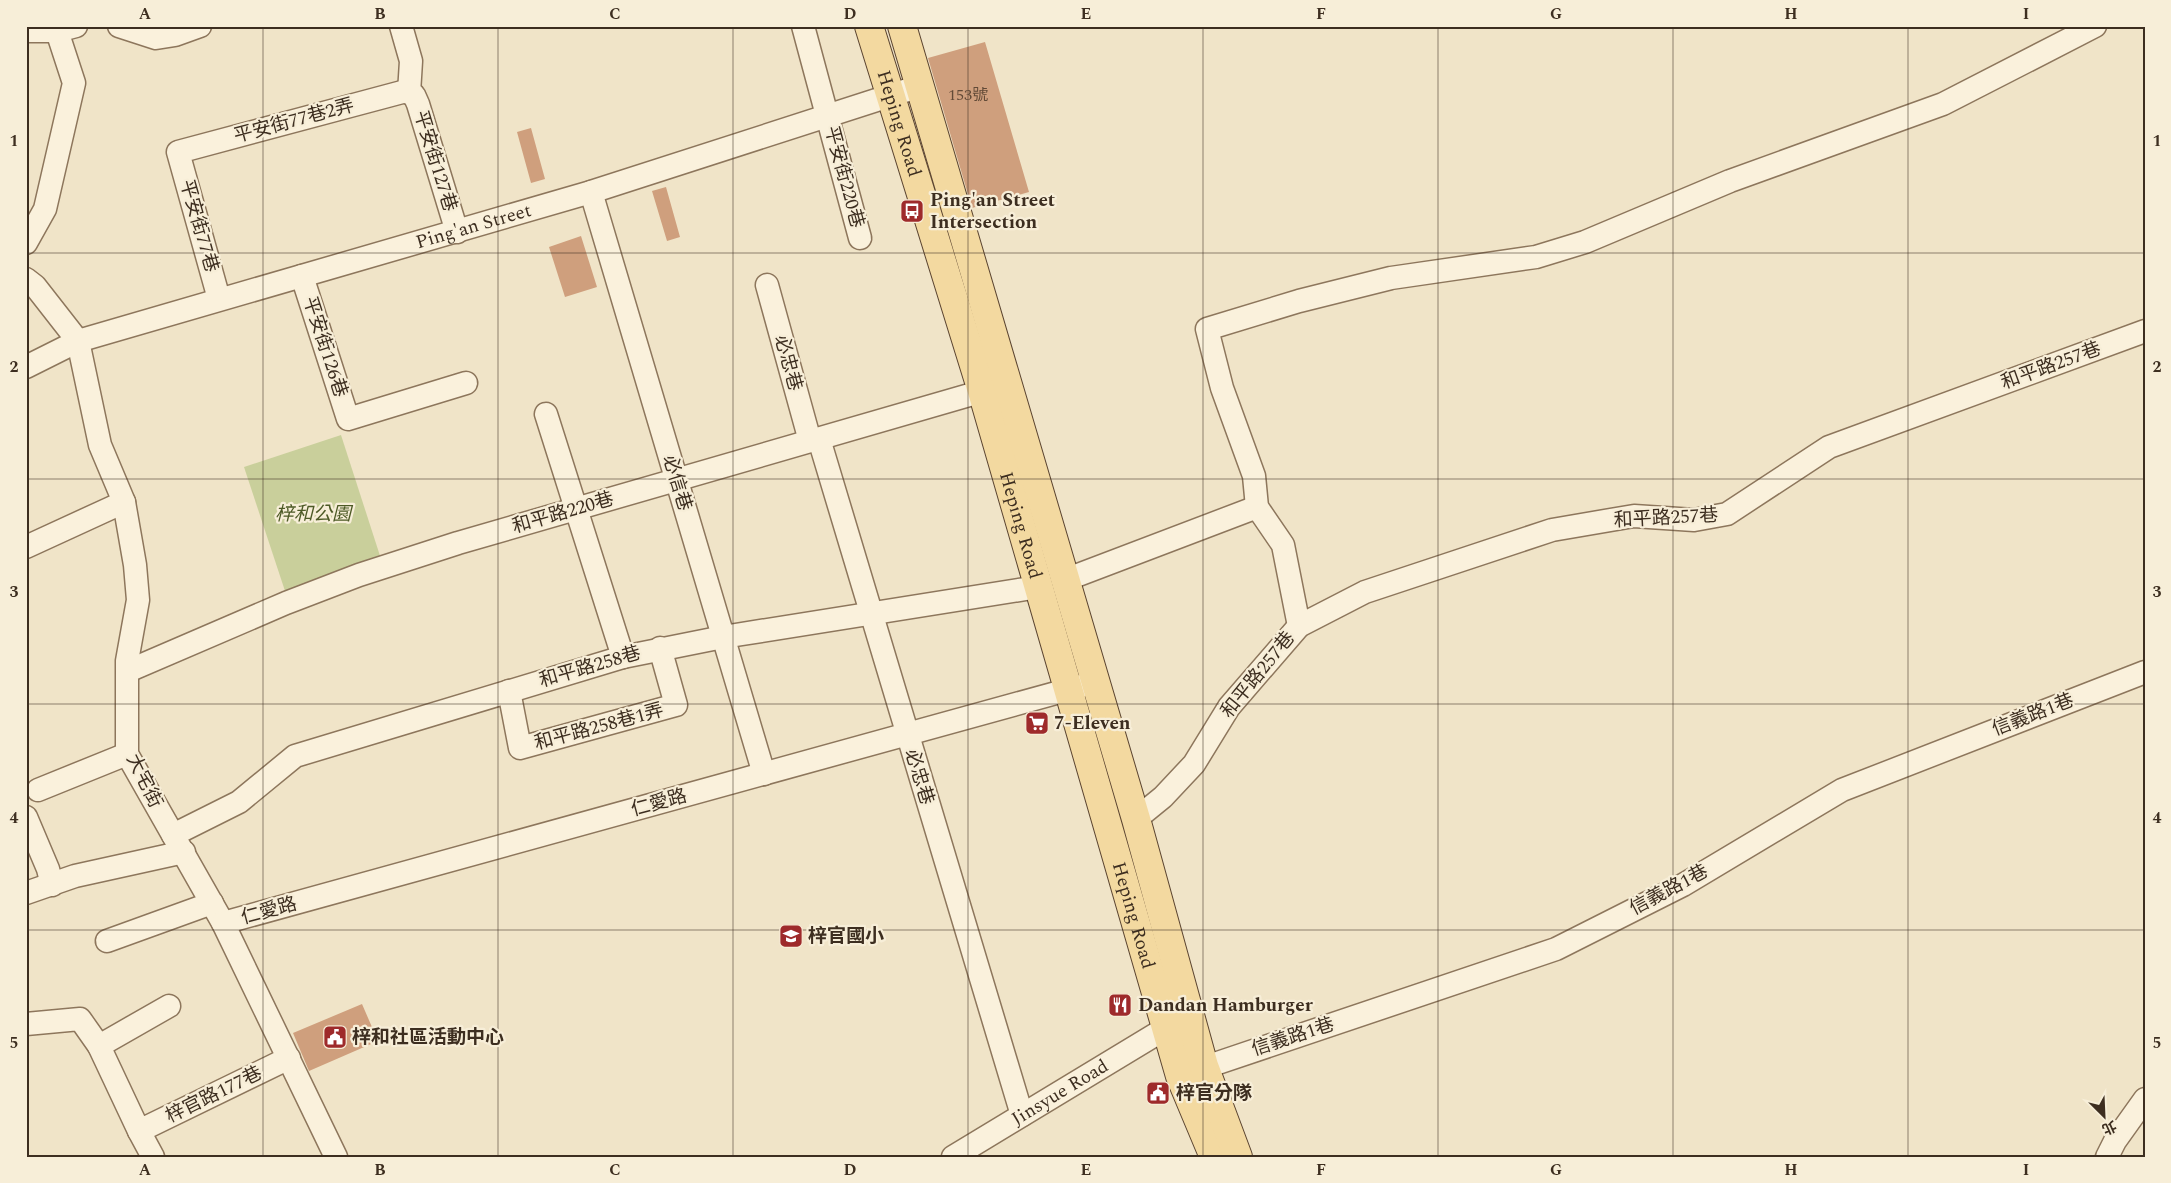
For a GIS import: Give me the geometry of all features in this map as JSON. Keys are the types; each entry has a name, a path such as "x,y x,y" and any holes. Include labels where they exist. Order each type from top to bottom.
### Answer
{"main road":[{"name":"Heping Road","path":"869,26 982,391 1166,1028 1192,1071"},
{"name":"Heping Road","path":"902,26 1096,682 1191,1014 1192,1071"},
{"path":"1192,1071 1214,1157"},
{"path":"1192,1071 1238,1157"}],"street":[{"path":"120,26 156,38 175,36 200,26"},
{"path":"401,26 411,61 410,93"},
{"name":"平安街220巷","path":"803,26 860,238"},
{"path":"1299,626 1283,545 1257,507 1254,476 1222,388 1207,329 1299,301 1391,278 1536,257 1584,242 1730,181 1943,104 2095,26"},
{"path":"26,31 66,29 74,83 45,208 26,243"},
{"name":"Ping'an Street","path":"26,366 78,341 591,192 920,86"},
{"name":"平安街77巷2弄","path":"178,152 406,91 410,93"},
{"name":"平安街127巷","path":"410,93 414,95 418,104 456,232"},
{"name":"平安街77巷","path":"178,152 220,299"},
{"name":"必信巷","path":"591,192 764,774"},
{"name":"平安街126巷","path":"302,276 348,419 466,383"},
{"path":"26,279 35,286 78,341"},
{"name":"必忠巷","path":"767,286 814,440 871,613 1022,1114"},
{"name":"和平路257巷","path":"1136,820 1163,797 1194,764 1229,706 1299,626 1365,592 1552,530 1634,516 1694,520 1727,514 1829,447 2145,331"},
{"name":"大宅街","path":"78,341 100,445 124,502 135,564 138,600 128,671 127,754 223,923 289,1058 333,1156"},
{"name":"和平路220巷","path":"128,671 286,603 359,575 575,509 1008,384"},
{"path":"546,414 623,657"},
{"path":"26,547 124,502"},
{"path":"1065,580 1257,507"},
{"name":"和平路258巷","path":"26,893 178,843 239,802 295,756 509,691 660,648 1038,587"},
{"name":"和平路258巷1弄","path":"509,691 520,748 676,705 660,648"},
{"name":"信義路1巷","path":"1192,1071 1556,949 1683,885 1842,790 2145,672"},
{"name":"仁愛路","path":"223,923 1096,682"},
{"path":"38,790 127,754"},
{"path":"26,817 48,869 52,885"},
{"path":"108,941 212,903"},
{"path":"99,1046 169,1006"},
{"name":"Jinsyue Road","path":"953,1157 1191,1014"},
{"path":"26,1024 80,1020 99,1046 152,1157"},
{"name":"梓官路177巷","path":"139,1131 289,1058"},
{"path":"2107,1157 2115,1142 2145,1099"}],"green space":[{"name":"梓和公園","path":"341,435 382,562 286,594 244,467"}],"building":[{"path":"985,42 1029,192 972,208 928,58"},
{"path":"531,128 545,179 531,183 517,132"},
{"path":"666,187 680,237 667,241 652,191"},
{"path":"581,236 597,287 565,297 549,247"},
{"name":"梓和社區活動中心","path":"362,1004 378,1041 309,1071 293,1033"}],"place":[{"name":"Ping'an Street Intersection","path":"912,211"},
{"name":"7-Eleven","path":"1037,723"},
{"name":"梓官國小","path":"791,936"},
{"name":"Dandan Hamburger","path":"1120,1005"},
{"name":"梓和社區活動中心","path":"335,1037"},
{"name":"梓官分隊","path":"1158,1093"}]}
